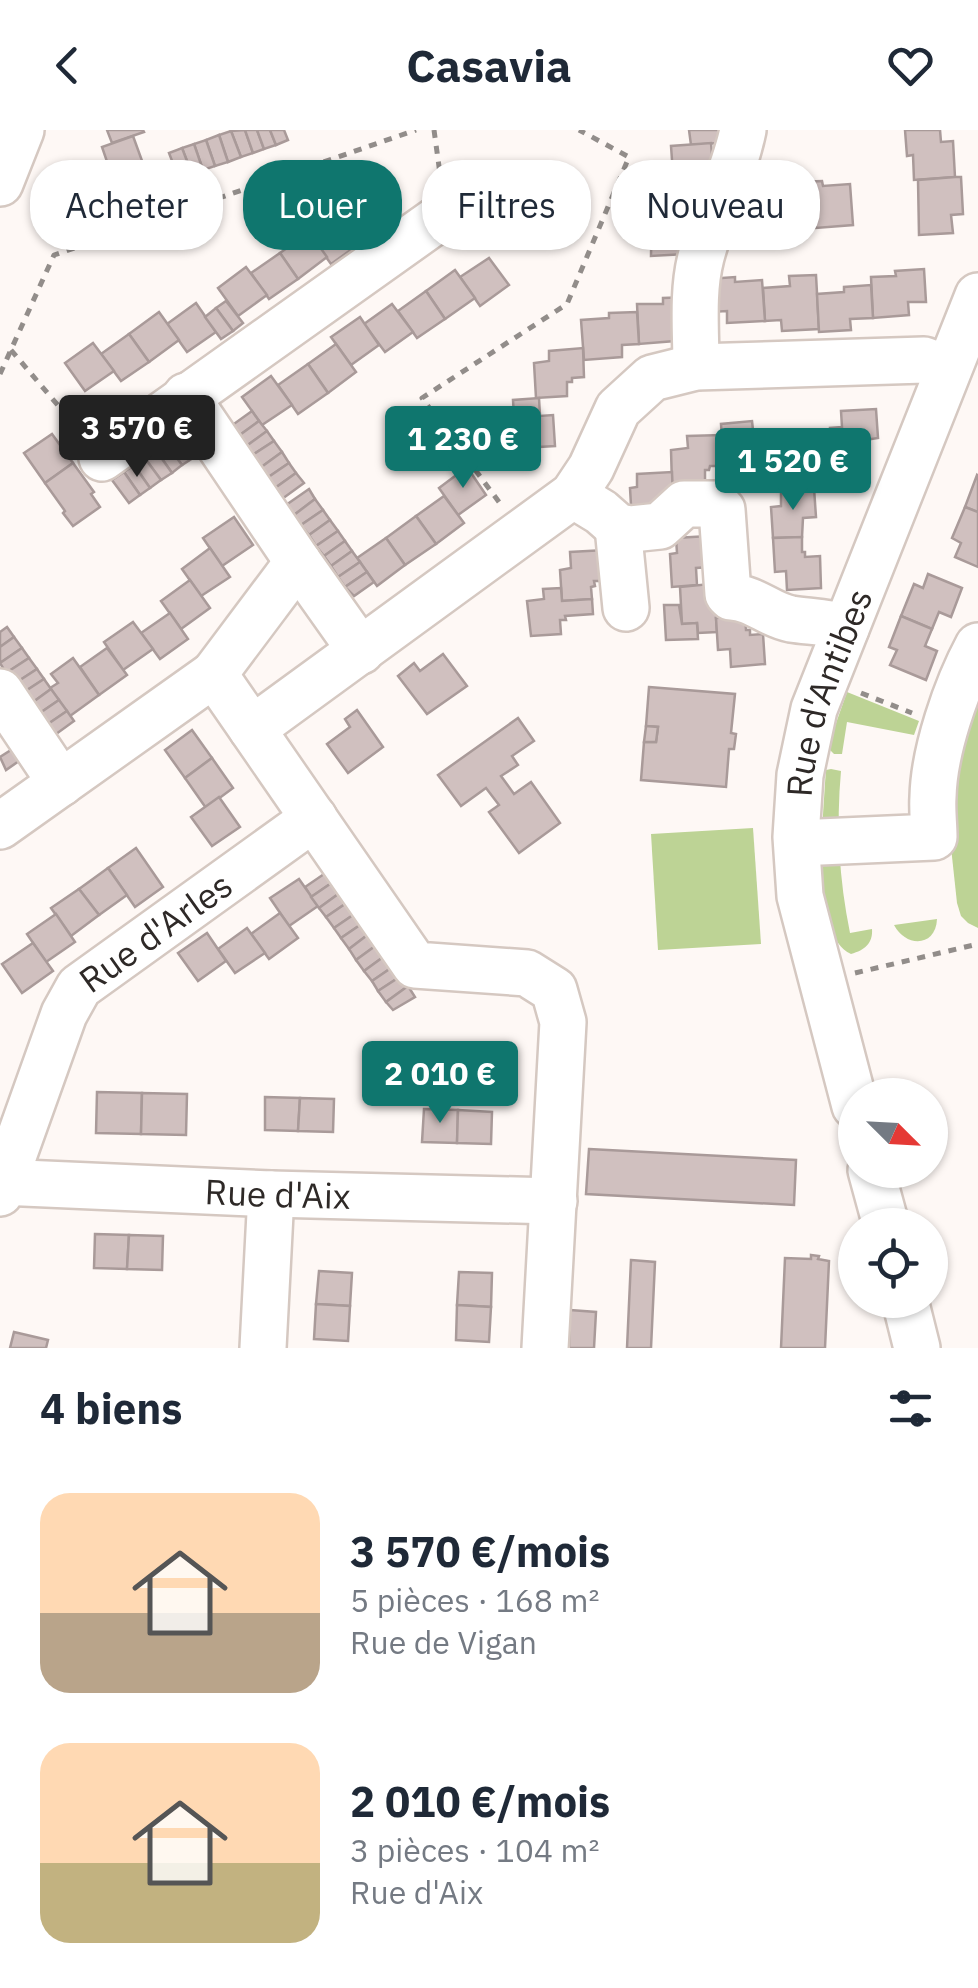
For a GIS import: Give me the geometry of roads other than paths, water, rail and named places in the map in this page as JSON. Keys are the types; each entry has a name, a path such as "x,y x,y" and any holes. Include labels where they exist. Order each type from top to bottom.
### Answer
{"street":[{"path":"0,183 21,130"},
{"path":"696,367 696,281 702,254 738,158 743,130"},
{"path":"102,458 422,230"},
{"name":"Rue d'Antibes","path":"848,1078 800,896 796,843 806,738 846,628 960,361 978,296"},
{"path":"252,729 572,495 591,468 618,409 652,378 696,367 960,361"},
{"path":"186,396 361,651"},
{"path":"572,495 618,527 632,529 660,526 684,504 716,504 722,510 728,594 788,618 828,621 846,628"},
{"path":"618,527 626,608"},
{"path":"0,826 214,674 298,562"},
{"path":"796,843 934,837 932,798 936,769 966,669 978,646"},
{"path":"214,674 415,965 527,974 554,990 563,1022 545,1348"},
{"path":"0,692 61,782"},
{"name":"Rue d'Arles","path":"1,1186 64,1014 80,987 314,818"},
{"name":"Rue d'Aix","path":"1,1186 554,1201"},
{"path":"264,1348 271,1194"},
{"path":"910,1318 917,1348"}]}
